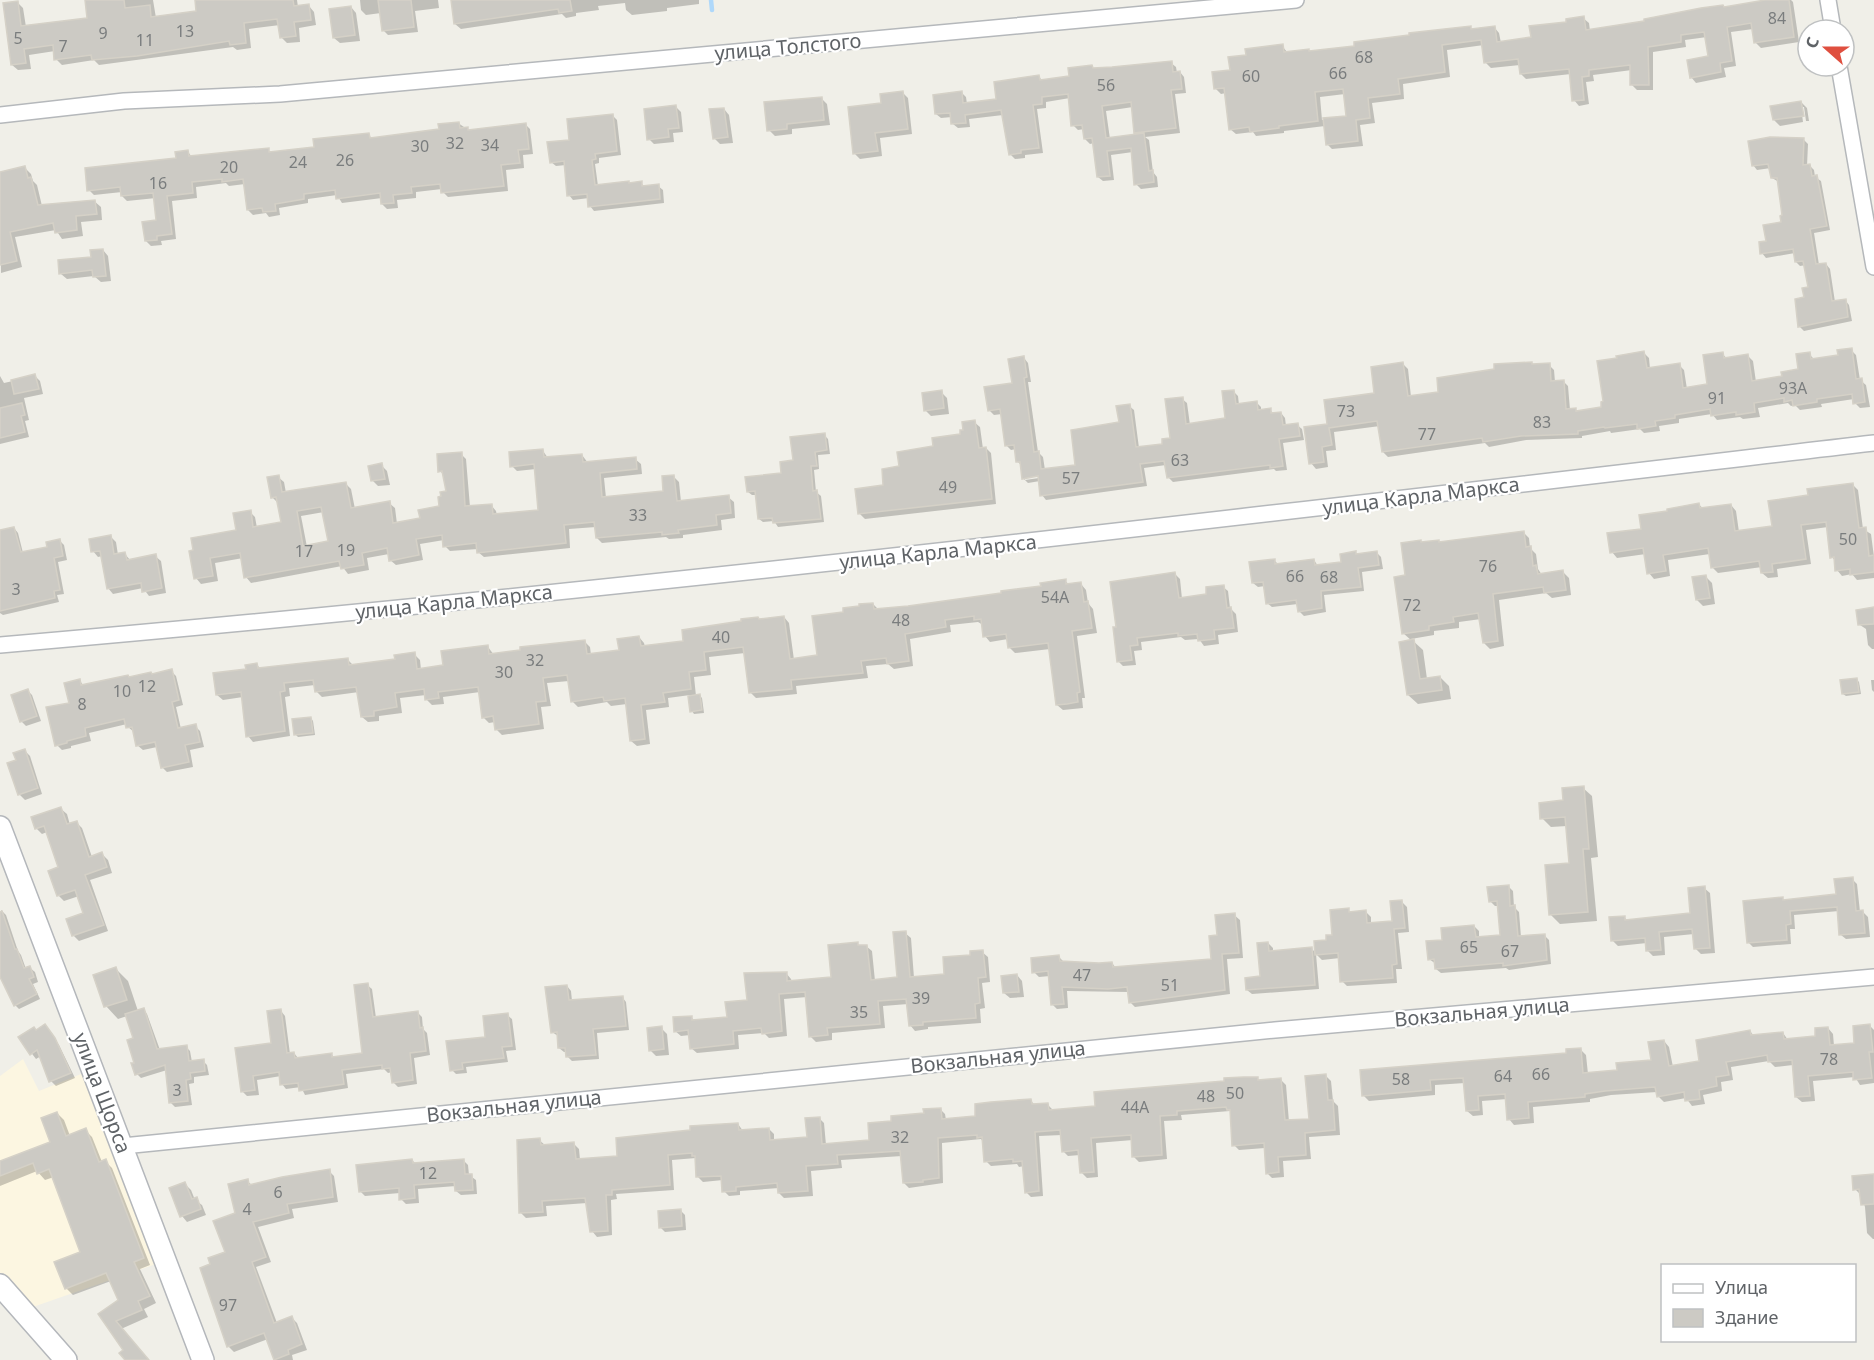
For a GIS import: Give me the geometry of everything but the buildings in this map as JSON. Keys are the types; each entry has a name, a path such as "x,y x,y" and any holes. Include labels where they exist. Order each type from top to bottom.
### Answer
{"main road":[{"name":"улица Щорса","path":"0,827 203,1360"},
{"path":"0,1285 66,1360"}],"street":[{"name":"улица Толстого","path":"280,94 1265,0"},
{"name":"улица Толстого","path":"0,114 124,101 280,94 1296,0"},
{"path":"1828,0 1831,18"},
{"path":"1841,78 1874,267"},
{"name":"улица Карла Маркса","path":"0,645 557,592 1051,540 1874,443"},
{"name":"Вокзальная улица","path":"123,1146 1264,1031 1874,977"}],"shaded area":[{"path":"23,1059 39,1091 86,1072 159,1263 30,1308 0,1274 0,1076"}],"waterway":[{"path":"711,0 712,10"}]}
